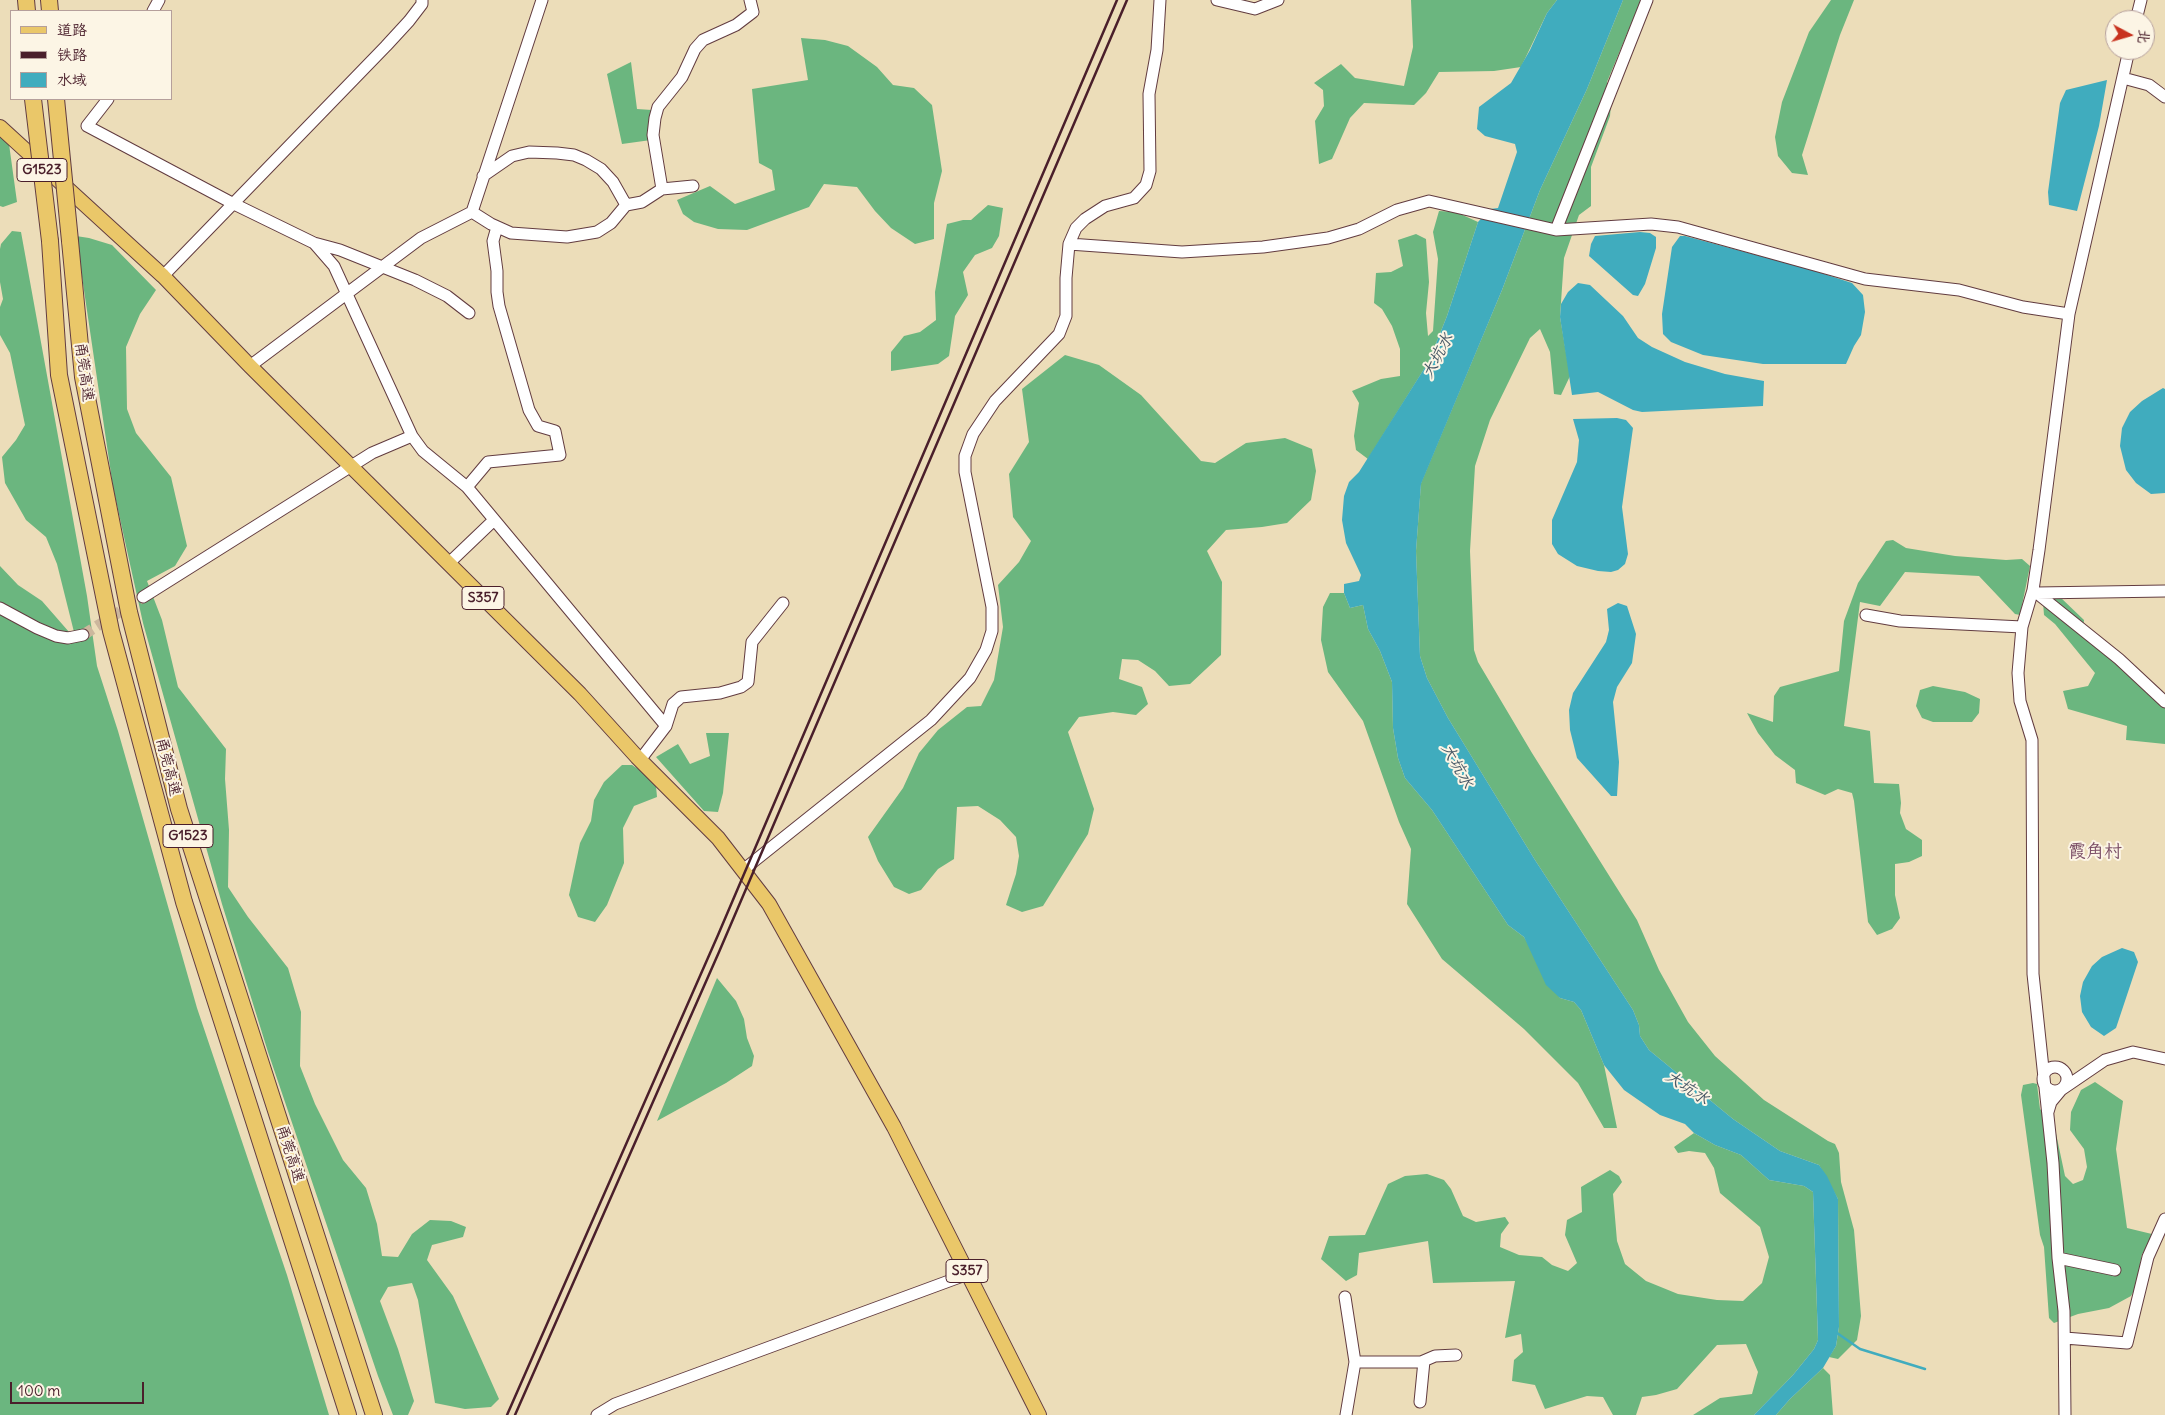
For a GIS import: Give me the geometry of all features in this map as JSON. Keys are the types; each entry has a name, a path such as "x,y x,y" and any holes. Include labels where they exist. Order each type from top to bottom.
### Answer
{"highway":[{"name":"甬莞高速","path":"34,100 50,241 59,374 111,631 184,902 348,1415"},
{"name":"甬莞高速","path":"56,100 83,378 129,612 179,809 374,1415"}],"main road":[{"name":"S357","path":"0,127 163,276 250,366 580,694 640,760 718,838 769,904 894,1127 1039,1415"}],"street":[{"path":"163,276 409,22 422,4 422,0"},
{"path":"250,366 421,238 472,212 542,0"},
{"path":"662,189 653,135 658,107 682,77 694,49 703,40 736,25 753,12 750,0"},
{"path":"743,870 931,720 970,678 979,664 992,631 992,607 965,472 965,456 972,434 995,401 1059,334 1066,316 1066,278 1069,244 1076,228 1085,219 1105,206 1134,198 1146,185 1150,170 1149,94 1157,50 1160,0"},
{"path":"1217,0 1255,9 1278,0"},
{"path":"1550,230 1647,0"},
{"path":"2065,1415 2064,1311 2058,1258 2053,1164 2046,1116 2033,974 2032,740 2020,701 2018,673 2022,627 2035,591 2070,314 2127,60"},
{"path":"2123,78 2149,85 2165,97"},
{"path":"107,100 87,126 234,204 314,243 340,250 415,280 447,296 469,313"},
{"path":"483,176 512,156 529,152 574,155 601,169 613,182 626,206"},
{"path":"472,212 497,227 512,233 541,237 584,235 597,232 611,223 626,206 642,202 662,189 692,186"},
{"path":"1069,244 1182,252 1263,247 1328,238 1359,229 1397,210 1429,201 1470,209 1550,230 1651,224 1678,227 1865,279 1959,290 2023,307 2070,314"},
{"path":"467,487 488,462 560,455 555,431 538,426 529,410 499,306 493,241 497,227"},
{"path":"314,243 334,266 412,436 424,452 467,487 666,726"},
{"path":"143,597 372,452 412,436"},
{"path":"449,563 494,520"},
{"path":"2035,591 2165,591"},
{"path":"2035,591 2119,659 2165,702"},
{"path":"640,760 666,726 673,704 681,697 720,693 741,687 748,682 752,642 783,603"},
{"path":"0,608 56,636 68,638 83,634"},
{"path":"1866,616 1900,621 2022,627"},
{"path":"2040,1049 2068,1077 2065,1086 2051,1102 2046,1116"},
{"path":"2085,1072 2059,1067 2049,1068 2043,1080 2045,1085 2052,1091 2061,1090 2105,1060 2132,1052 2165,1059"},
{"path":"2065,1338 2127,1343 2148,1257 2165,1219"},
{"path":"2058,1258 2114,1270"},
{"path":"597,1415 614,1404 968,1274"},
{"path":"1345,1297 1355,1362 1346,1415"},
{"path":"1355,1362 1424,1361 1435,1356 1456,1354"},
{"path":"1420,1402 1424,1361"}],"green space":[{"path":"1411,0 1557,0 1547,13 1521,67 1494,71 1439,72 1426,93 1414,105 1364,103 1350,118 1332,159 1319,164 1315,121 1324,106 1323,90 1314,83 1341,64 1355,78 1404,86 1413,47"},
{"path":"1623,0 1641,0 1607,82 1611,104 1610,116 1591,167 1591,206 1579,215 1564,258 1560,317 1570,376 1561,395 1554,394 1550,352 1540,329 1530,338 1490,420 1475,466 1470,551 1474,650 1478,662 1532,753 1637,920 1659,970 1688,1022 1715,1056 1764,1100 1835,1144 1839,1153 1841,1182 1854,1230 1861,1316 1857,1340 1838,1359 1829,1357 1836,1346 1839,1327 1838,1199 1819,1165 1780,1151 1733,1119 1649,1050 1640,1036 1639,1025 1633,1010 1535,860 1448,718 1427,678 1420,656 1416,551 1421,483 1502,290 1540,190 1587,89"},
{"path":"1831,0 1854,0 1840,35 1802,155 1808,175 1792,173 1778,156 1775,137 1782,102 1809,32"},
{"path":"801,38 825,40 848,46 877,67 893,85 914,88 932,105 942,171 934,203 934,239 915,244 891,228 857,187 824,184 809,207 747,230 718,229 694,222 683,214 677,200 710,186 735,204 775,190 772,170 759,163 752,89 808,80"},
{"path":"631,62 637,109 652,110 651,140 622,144 607,74"},
{"path":"0,136 9,144 17,202 3,207 0,206"},
{"path":"988,205 1003,208 999,236 992,248 975,255 963,272 968,295 955,316 949,356 938,364 891,371 891,352 904,336 920,332 936,320 935,292 947,224 971,220"},
{"path":"1439,211 1456,212 1478,222 1447,316 1429,361 1368,459 1356,450 1354,436 1359,403 1352,391 1381,379 1400,376 1400,349 1392,326 1382,309 1374,303 1376,273 1391,272 1403,266 1398,240 1416,234 1426,239 1429,282 1426,313 1428,336 1433,331 1438,259 1433,232"},
{"path":"12,231 21,232 87,596 97,666 118,731 197,1008 287,1275 329,1415 0,1415 0,566 18,585 42,601 76,640 57,564 46,537 26,520 5,483 2,457 25,425 10,353 0,335 0,307 3,299 0,282 0,249 1,244"},
{"path":"76,236 112,245 156,290 140,314 126,347 127,409 136,433 171,477 187,546 175,566 147,581 162,620 178,687 226,749 225,779 229,830 228,887 248,917 288,968 301,1012 300,1066 315,1104 343,1160 366,1188 377,1224 382,1256 398,1257 412,1234 430,1220 451,1221 466,1227 463,1237 432,1245 427,1260 453,1296 499,1399 491,1407 465,1409 435,1403 418,1300 412,1283 388,1287 380,1301 398,1349 414,1401 408,1415 393,1415 378,1376 268,1052 222,904 143,623 113,487"},
{"path":"1065,355 1099,365 1141,395 1201,461 1215,463 1246,443 1285,438 1312,449 1316,471 1311,500 1287,523 1226,530 1207,551 1222,582 1221,655 1190,684 1169,686 1155,671 1138,660 1122,659 1119,679 1142,687 1148,704 1136,715 1113,712 1079,717 1068,732 1094,809 1088,834 1043,906 1022,912 1006,905 1016,874 1019,856 1016,837 1000,820 978,806 957,807 954,859 938,869 921,890 909,894 894,887 878,861 868,837 903,788 919,753 938,730 967,707 981,706 994,680 1003,627 998,585 1019,562 1031,541 1013,517 1009,474 1029,442 1022,389"},
{"path":"1893,540 1906,548 1955,556 2006,560 2022,559 2030,566 2020,615 2015,614 1979,576 1905,572 1880,606 1860,602 1844,726 1870,731 1874,783 1899,784 1900,813 1906,829 1922,840 1922,856 1909,862 1895,864 1895,895 1900,918 1892,929 1877,935 1868,922 1852,793 1838,789 1825,795 1796,783 1795,770 1775,755 1758,733 1747,713 1773,722 1774,696 1780,687 1839,671 1844,621 1858,583 1886,541"},
{"path":"1330,593 1344,593 1350,608 1363,605 1368,629 1380,651 1392,682 1393,728 1398,758 1405,778 1432,810 1508,925 1524,937 1560,998 1574,1002 1581,1010 1604,1065 1617,1128 1604,1128 1578,1083 1524,1029 1442,959 1407,904 1411,849 1399,822 1363,721 1328,672 1321,640 1323,607"},
{"path":"2052,597 2060,597 2084,620 2083,637 2165,703 2165,744 2126,740 2127,726 2068,709 2063,691 2088,686 2095,673 2055,624 2044,615 2043,602"},
{"path":"1933,686 1965,692 1980,699 1979,713 1972,722 1933,722 1922,718 1916,706 1920,690"},
{"path":"706,733 729,733 723,793 718,812 704,811 656,757 678,744 690,764 710,756"},
{"path":"622,765 632,765 650,777 656,786 657,797 634,806 623,828 624,863 607,905 595,922 578,917 569,895 580,843 591,821 594,800 604,782"},
{"path":"717,978 736,1001 744,1019 747,1038 754,1056 752,1066 726,1083 657,1121"},
{"path":"2095,1082 2123,1101 2116,1149 2127,1228 2156,1235 2142,1254 2136,1287 2131,1296 2109,1308 2078,1314 2054,1323 2049,1318 2044,1247 2040,1235 2021,1095 2023,1085 2037,1084 2040,1109 2054,1124 2065,1176 2073,1184 2083,1180 2087,1167 2084,1149 2070,1130 2071,1112 2081,1090"},
{"path":"1694,1133 1715,1145 1741,1155 1769,1180 1804,1186 1813,1192 1818,1340 1814,1349 1793,1375 1754,1415 1693,1415 1720,1398 1752,1394 1758,1372 1746,1344 1717,1345 1677,1389 1642,1397 1636,1415 1613,1415 1603,1397 1587,1396 1545,1409 1535,1385 1512,1381 1514,1360 1523,1352 1521,1334 1505,1338 1515,1281 1433,1283 1428,1241 1359,1253 1357,1275 1346,1281 1321,1259 1329,1236 1365,1235 1388,1184 1405,1176 1427,1174 1444,1180 1451,1189 1463,1216 1476,1222 1505,1217 1509,1223 1501,1234 1500,1247 1519,1255 1542,1257 1552,1265 1568,1271 1577,1263 1565,1235 1567,1220 1582,1212 1581,1187 1610,1170 1619,1176 1622,1182 1613,1194 1617,1241 1625,1264 1646,1281 1678,1294 1717,1300 1743,1301 1762,1283 1769,1257 1760,1227 1720,1193 1714,1168 1705,1153 1689,1151 1678,1153 1674,1147"},
{"path":"1823,1368 1830,1375 1833,1415 1776,1415 1790,1399"}],"water":[{"name":"大坑水","path":"1557,0 1623,0 1587,89 1540,190 1502,290 1421,484 1416,551 1420,656 1427,678 1448,718 1535,860 1633,1010 1639,1025 1640,1036 1649,1050 1733,1119 1780,1151 1819,1165 1827,1176 1838,1199 1839,1327 1836,1346 1823,1368 1776,1415 1754,1415 1793,1375 1814,1349 1818,1340 1813,1192 1804,1186 1769,1180 1741,1155 1715,1145 1694,1133 1685,1124 1660,1115 1624,1090 1604,1065 1581,1010 1574,1002 1560,998 1546,985 1524,937 1508,925 1432,810 1405,778 1398,758 1393,728 1392,682 1380,651 1368,629 1363,605 1350,608 1344,593 1344,584 1359,581 1361,575 1346,543 1342,520 1344,496 1349,482 1359,472 1429,361 1447,316 1478,222 1490,209 1498,208 1517,152 1515,144 1485,136 1477,129 1479,107 1511,83 1530,50 1547,13"},
{"path":"2107,80 2099,126 2077,211 2049,205 2048,192 2060,103 2066,90"},
{"path":"1640,232 1650,233 1656,237 1656,248 1645,284 1638,296 1633,295 1589,256 1591,244 1595,236"},
{"path":"1680,236 1809,269 1852,283 1863,295 1865,312 1861,335 1846,364 1763,364 1703,355 1671,342 1663,334 1662,314 1672,247"},
{"path":"1578,283 1590,285 1623,316 1638,338 1652,347 1685,362 1725,374 1764,381 1763,406 1642,412 1633,410 1598,392 1572,395 1560,317 1561,304 1568,292"},
{"path":"2163,388 2165,389 2165,493 2151,494 2136,483 2126,470 2120,446 2122,428 2130,412 2142,401"},
{"path":"1617,418 1626,420 1633,428 1622,507 1628,554 1625,564 1618,570 1611,572 1598,571 1577,566 1558,554 1552,544 1552,520 1577,462 1579,440 1573,419"},
{"path":"1618,603 1627,606 1636,634 1632,663 1617,687 1613,702 1619,762 1617,796 1611,796 1577,758 1570,730 1569,710 1573,693 1606,642 1609,630 1607,609"},
{"path":"2122,948 2134,952 2138,962 2116,1028 2104,1036 2091,1027 2082,1012 2080,996 2083,982 2092,966 2102,957"}],"waterway":[{"path":"1837,1333 1860,1349 1925,1369"}],"tunnel":[{"path":"83,635 143,597"}],"railway":[{"path":"507,1415 718,935 1117,0"},
{"path":"515,1415 719,952 1127,0"}],"district":[{"name":"霞角村","path":"2095,852"}]}
